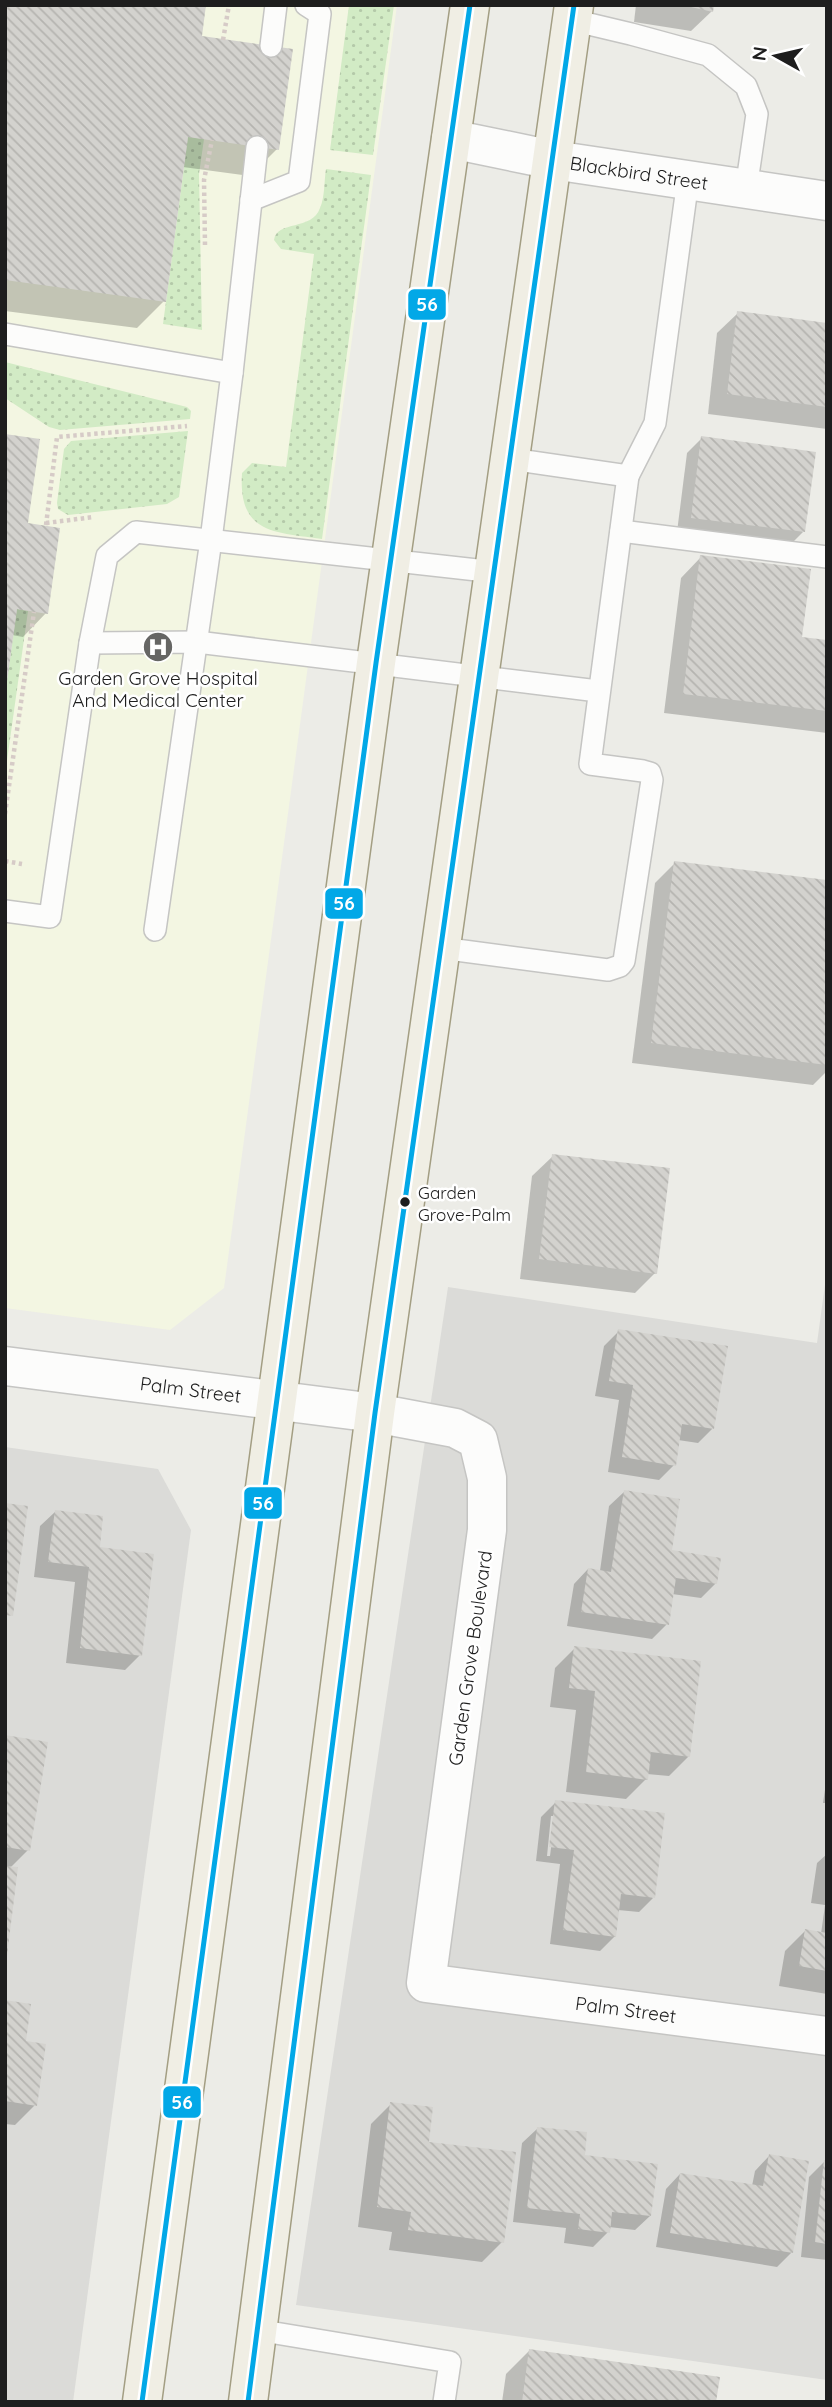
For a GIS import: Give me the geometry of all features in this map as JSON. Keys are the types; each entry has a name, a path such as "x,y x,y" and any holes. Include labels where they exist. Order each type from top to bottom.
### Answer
{"main road":[{"path":"142,2402 376,663 470,5"},
{"path":"248,2402 375,1413 573,13"}],"street":[{"name":"Blackbird Street","path":"451,139 553,160 827,201"},
{"name":"Palm Street","path":"5,1366 375,1413"},
{"name":"Garden Grove Boulevard","path":"375,1413 455,1428 478,1440 488,1478 487,1530 426,1983"},
{"name":"Palm Street","path":"426,1983 827,2036"}],"lane":[{"path":"271,46 276,5"},
{"path":"251,200 299,181 320,13 306,5"},
{"path":"573,13 631,34 708,55 746,86 757,114 747,189"},
{"path":"155,930 211,540 257,147"},
{"path":"441,948 608,970 620,966 624,961 652,780 650,773 643,771 590,764 628,476 655,423 688,180"},
{"path":"5,316 32,337"},
{"path":"5,334 232,373"},
{"path":"511,459 628,476"},
{"path":"621,531 827,557"},
{"path":"5,911 50,917 90,643 107,556 136,532 495,572"},
{"path":"90,643 197,642 598,691"},
{"path":"257,2330 450,2362 444,2402"}],"path":[{"path":"223,40 229,5"},
{"path":"46,526 57,437 194,425"},
{"path":"5,814 34,612"}],"shaded area":[{"name":"Garden Grove Hospital And Medical Center","path":"5,5 397,5 224,1288 170,1330 5,1308"},
{"path":"827,1270 827,2380 296,2305 448,1287 817,1343"},
{"path":"5,1447 158,1469 191,1530 73,2402 5,2402"}],"green space":[{"path":"349,5 394,5 373,155 330,150"},
{"path":"188,137 204,139 199,174 202,330 163,324"},
{"path":"326,169 371,175 322,539 275,531 253,519 246,508 242,493 242,473 252,463 286,467 314,254 281,249 274,240 281,230 310,220 316,215 323,199"},
{"path":"5,362 187,407 191,411 190,419 60,430 49,427 5,398"},
{"path":"188,431 179,497 167,504 68,515 58,509 64,449 71,441"},
{"path":"17,609 28,611 5,775 5,694"}],"building":[{"path":"5,5 206,5 202,36 293,49 279,150 188,137 166,302 5,280"},
{"path":"682,5 714,5 713,12"},
{"path":"737,311 827,323 827,407 727,394"},
{"path":"5,434 40,439 28,523 60,528 48,614 17,609 7,682"},
{"path":"701,436 816,452 805,532 691,518"},
{"path":"700,555 811,569 802,637 827,640 827,711 683,694"},
{"path":"674,861 827,880 827,1065 651,1043"},
{"path":"552,1154 670,1168 657,1274 539,1259"},
{"path":"618,1329 728,1346 714,1429 682,1424 676,1466 622,1457 633,1385 609,1381"},
{"path":"624,1490 680,1499 672,1550 721,1558 717,1584 676,1578 669,1625 581,1612 588,1568 611,1572"},
{"path":"5,1503 28,1506 13,1616 5,1615"},
{"path":"55,1510 103,1516 100,1547 154,1554 142,1656 80,1648 89,1567 48,1562"},
{"path":"574,1646 701,1661 690,1757 651,1752 648,1780 586,1772 595,1691 569,1688"},
{"path":"5,1735 48,1742 30,1851 5,1847"},
{"path":"555,1800 665,1813 655,1898 621,1894 616,1937 563,1930 574,1850 549,1847"},
{"path":"5,1866 18,1867 7,1956 5,1955"},
{"path":"805,1929 827,1933 827,1971 799,1966"},
{"path":"5,2000 31,2004 26,2041 46,2044 37,2106 5,2101"},
{"path":"390,2102 433,2107 429,2142 516,2152 504,2243 408,2230 411,2212 377,2207"},
{"path":"537,2127 587,2132 585,2155 658,2164 651,2216 612,2212 610,2233 578,2229 580,2214 527,2208"},
{"path":"769,2154 809,2161 793,2253 670,2233 680,2173 763,2186"},
{"path":"824,2160 827,2160 827,2244 815,2242"},
{"path":"529,2349 720,2377 716,2402 522,2402"}],"transit line":[{"name":"56","path":"142,2402 376,663 470,5"},
{"name":"56","path":"248,2402 375,1413 574,5"}],"place":[{"name":"Garden Grove Hospital And Medical Center","path":"158,647"},
{"name":"Garden Grove-Palm","path":"405,1202"}]}
